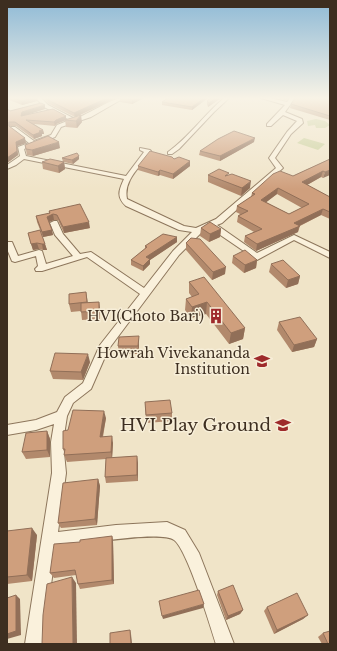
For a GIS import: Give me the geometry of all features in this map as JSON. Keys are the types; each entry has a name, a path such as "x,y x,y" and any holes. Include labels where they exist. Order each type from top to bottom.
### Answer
{"street":[{"path":"14,128 33,143"},
{"path":"23,157 23,152 20,148 53,136 54,131 57,128"},
{"path":"170,154 196,128"},
{"path":"34,644 53,522 58,473 58,442 61,416 69,400 87,386 104,348 176,253 197,231 219,221 280,168 272,158 289,133 294,128"},
{"path":"142,149 148,151 130,173 122,191 124,200 129,204 182,228 197,231"},
{"path":"7,166 14,164 23,157 128,178"},
{"path":"54,223 59,235 78,257"},
{"path":"210,224 257,257 294,237 330,255"},
{"path":"7,244 9,244 15,258 39,253 41,268 88,254 145,293"},
{"path":"7,430 36,425 61,416"},
{"path":"49,541 116,532 167,529 180,535 194,558 225,644"}],"green space":[{"path":"304,138 325,144 318,150 297,143"}],"building":[{"path":"7,128 12,128 25,138 16,142 17,151 7,158"},
{"path":"24,128 40,128 43,130 33,135"},
{"path":"234,131 255,138 220,156 200,151 218,139"},
{"path":"48,136 59,142 32,150 26,149 25,145"},
{"path":"150,151 172,157 174,159 179,157 190,161 173,174 160,170 158,172 138,166"},
{"path":"77,153 79,156 72,160 62,158"},
{"path":"50,159 64,162 58,166 42,162"},
{"path":"330,159 330,170 325,172 323,171 302,182 330,197 330,212 323,209 294,223 300,226 257,244 245,236 262,229 238,216 248,211 237,206 255,194 252,193 273,174 280,171 293,176","holes":["278,188 309,204 289,214 261,200"]},
{"path":"219,169 229,173 225,176 232,174 251,181 242,188 208,175"},
{"path":"80,204 89,222 63,227 57,215 53,214 47,217 52,230 42,232 36,216 50,213 49,211"},
{"path":"210,222 221,229 210,234 201,228"},
{"path":"40,230 45,244 31,244 28,233"},
{"path":"163,234 177,237 146,257 150,259 143,266 131,260 147,247 145,246"},
{"path":"191,238 200,239 226,267 213,272 186,243"},
{"path":"245,250 257,260 245,265 233,256"},
{"path":"283,260 300,276 288,280 271,264"},
{"path":"204,277 245,328 231,333 207,302 192,307 186,299 199,294 189,282"},
{"path":"86,292 87,302 69,304 69,294"},
{"path":"99,302 99,311 81,312 81,303"},
{"path":"300,317 317,339 294,345 279,322"},
{"path":"139,336 138,346 118,346 119,337"},
{"path":"55,353 88,354 81,372 50,371"},
{"path":"170,400 172,413 146,415 145,402"},
{"path":"73,410 104,411 100,437 112,436 111,452 64,455 65,449 63,449 63,431 68,430"},
{"path":"47,431 47,450 22,452 26,433"},
{"path":"137,456 137,475 105,477 106,458"},
{"path":"98,479 95,519 58,523 63,483"},
{"path":"32,528 27,575 7,577 7,531"},
{"path":"112,536 112,580 78,584 75,570 50,573 54,544 80,542 80,540"},
{"path":"72,577 73,644 42,644 43,615 47,584"},
{"path":"233,585 243,610 228,616 218,591"},
{"path":"199,590 204,604 162,616 159,601"},
{"path":"297,593 308,615 277,630 267,607"},
{"path":"16,595 16,631 7,634 7,598"},
{"path":"130,630 131,644 110,644 110,633"},
{"path":"330,631 330,644 328,644 323,633"}],"place":[{"name":"HVI(Choto Bari)","path":"216,316"},
{"name":"Howrah Vivekananda Institution","path":"262,361"},
{"name":"HVI Play Ground","path":"283,425"}]}
